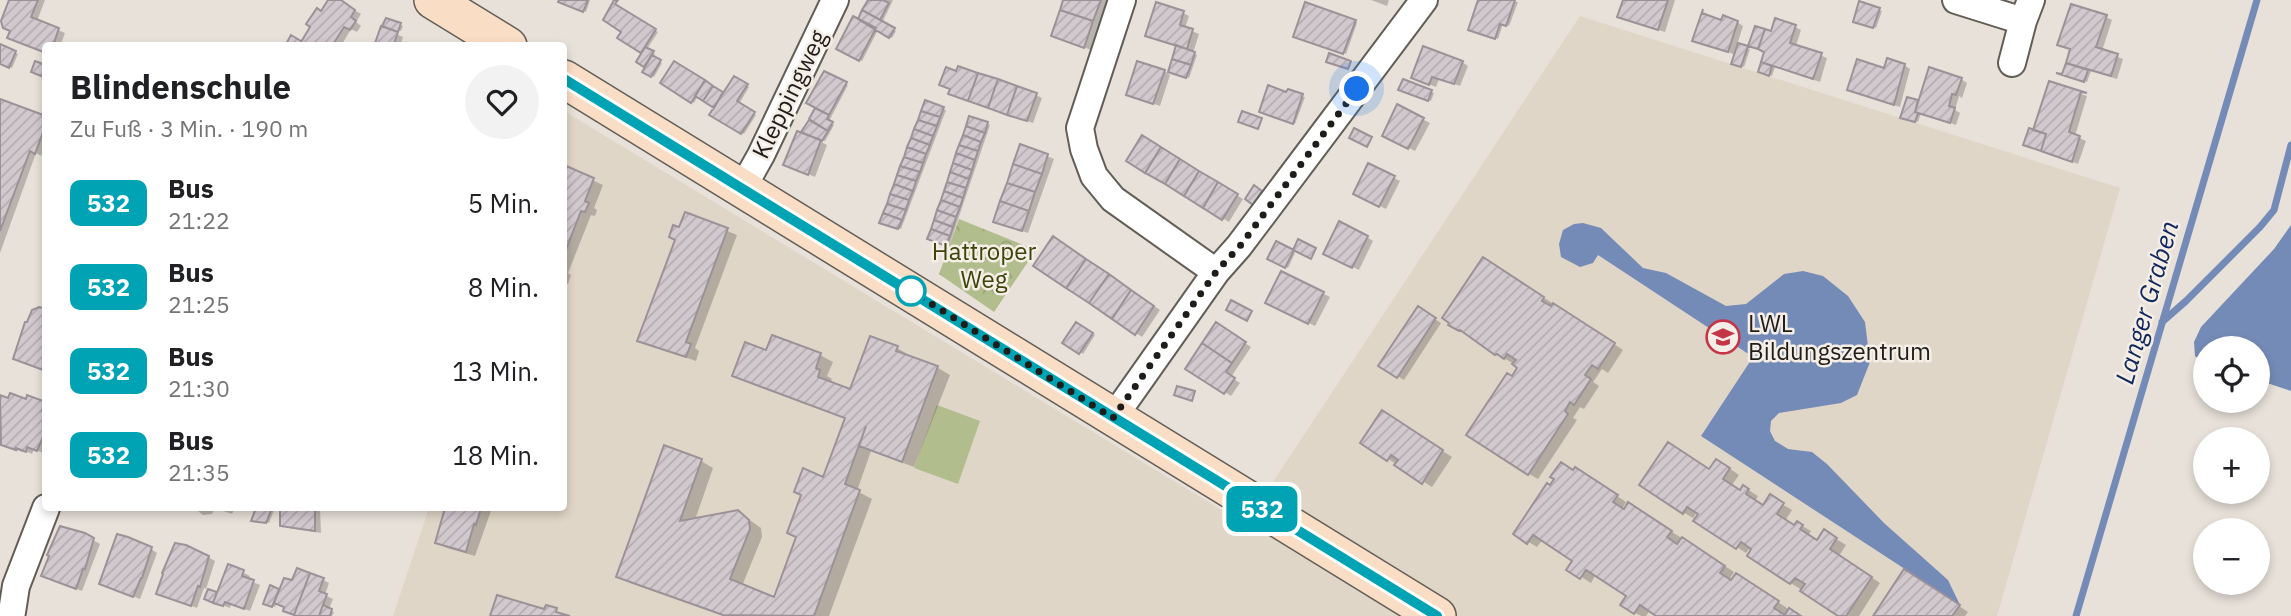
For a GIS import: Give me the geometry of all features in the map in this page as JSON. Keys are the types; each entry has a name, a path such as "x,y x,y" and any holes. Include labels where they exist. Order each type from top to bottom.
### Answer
{"main road":[{"path":"433,0 501,42"},
{"path":"567,81 1437,616"}],"street":[{"name":"Kleppingweg","path":"743,187 835,0"},
{"path":"1122,0 1080,128 1084,149 1094,176 1113,199 1216,272"},
{"path":"1113,418 1216,272 1240,246 1424,0"},
{"path":"1956,0 2027,11 2012,62"},
{"path":"16,613 16,586 45,511"}],"shaded area":[{"name":"LWL Bildungszentrum","path":"1580,16 2120,188 1997,616 393,616 428,511 567,511 567,113 1243,523 1271,485"}],"green space":[{"name":"Hattroper Weg","path":"959,219 1036,250 994,312 939,274"},
{"path":"937,405 980,421 958,484 914,468"}],"water":[{"path":"1583,223 1601,228 1643,268 1666,273 1726,306 1746,304 1784,274 1803,271 1823,276 1848,296 1865,322 1870,362 1857,395 1841,403 1779,413 1771,421 1770,431 1775,441 1788,449 1812,452 1827,464 1884,523 1948,580 1960,605 1701,436 1753,357 1598,255 1593,263 1580,267 1561,257 1559,244 1563,230"},
{"path":"2291,225 2291,391 2270,384 2270,336 2197,336 2201,327 2274,249"}],"building":[{"path":"9,0 38,0 31,17 59,28 54,42 42,42 42,51 7,38 10,31 3,28 1,21"},
{"path":"328,0 341,0 355,10 351,17 356,21 350,30 344,27 335,42 301,42 310,27 306,24 317,8 321,11"},
{"path":"588,0 583,12 558,2"},
{"path":"614,0 618,0 615,4 656,29 641,53 617,38 621,32 603,20"},
{"path":"868,0 883,0 889,3 880,20 862,10"},
{"path":"1063,0 1101,0 1093,21 1060,10"},
{"path":"1478,0 1515,0 1506,26 1500,24 1495,39 1468,30"},
{"path":"1623,0 1668,0 1658,30 1617,17"},
{"path":"1859,1 1880,8 1873,28 1853,22"},
{"path":"1156,2 1184,11 1180,25 1193,29 1187,49 1145,36"},
{"path":"1305,2 1356,20 1343,54 1293,37"},
{"path":"2071,4 2107,15 2096,47 2118,54 2111,76 2066,63 2070,49 2057,45"},
{"path":"1703,9 1702,13 1721,20 1723,15 1738,21 1728,52 1692,41"},
{"path":"862,10 895,28 889,38 858,19"},
{"path":"1060,10 1093,21 1084,48 1051,36"},
{"path":"853,16 876,28 859,61 836,49"},
{"path":"386,18 401,23 398,32 382,26"},
{"path":"1775,18 1796,25 1790,43 1822,53 1813,79 1761,62 1764,52 1758,49 1765,29 1771,31"},
{"path":"381,26 398,32 394,42 375,42"},
{"path":"1755,26 1765,29 1758,49 1748,46"},
{"path":"291,35 301,41 301,42 287,42"},
{"path":"1738,43 1748,46 1741,67 1731,64"},
{"path":"0,44 16,51 9,68 0,64"},
{"path":"1176,45 1195,52 1191,65 1172,59"},
{"path":"1423,46 1463,61 1454,84 1432,77 1429,85 1411,78"},
{"path":"645,47 654,51 644,67 636,62"},
{"path":"1329,53 1351,61 1348,69 1326,62"},
{"path":"652,55 661,60 651,77 642,72"},
{"path":"1887,58 1905,64 1894,105 1847,90 1857,59 1884,68"},
{"path":"1172,59 1191,65 1186,78 1168,72"},
{"path":"35,61 42,64 42,76 31,72"},
{"path":"674,61 705,80 691,103 660,83"},
{"path":"1137,61 1165,70 1153,104 1126,95"},
{"path":"1761,62 1772,66 1769,76 1758,72"},
{"path":"2066,63 2088,70 2084,82 2056,73 2062,74"},
{"path":"958,66 978,73 968,101 948,94 950,89 939,85 946,67 956,71"},
{"path":"1929,67 1962,78 1956,95 1952,94 1949,106 1955,108 1950,123 1915,112"},
{"path":"824,71 847,82 829,115 806,103"},
{"path":"978,73 998,79 988,108 968,101"},
{"path":"734,76 748,84 737,101 755,112 741,134 709,115"},
{"path":"998,79 1017,86 1007,115 988,108"},
{"path":"1403,79 1432,90 1428,101 1398,90"},
{"path":"705,80 713,86 703,101 695,96"},
{"path":"2049,81 2087,93 2081,92 2069,132 2080,136 2072,162 2041,151 2046,134 2033,130"},
{"path":"1268,85 1286,92 1288,89 1303,94 1293,124 1259,112"},
{"path":"713,86 723,92 714,108 703,101"},
{"path":"1017,86 1037,93 1027,121 1007,115"},
{"path":"1907,97 1918,100 1915,122 1900,118"},
{"path":"0,99 42,115 42,135 35,154 30,151 0,231"},
{"path":"925,100 944,107 940,117 921,111"},
{"path":"1397,104 1424,118 1408,149 1382,136"},
{"path":"815,108 829,115 827,119 833,122 828,131 809,119"},
{"path":"921,111 940,117 937,126 918,120"},
{"path":"1242,111 1262,118 1258,129 1238,122"},
{"path":"969,116 988,122 985,133 966,126"},
{"path":"809,120 828,131 822,141 801,132"},
{"path":"918,120 937,126 933,136 914,129"},
{"path":"966,126 985,133 981,142 963,135"},
{"path":"1354,128 1372,137 1367,147 1349,138"},
{"path":"2029,128 2046,134 2041,151 2023,145"},
{"path":"914,129 933,136 930,145 911,138"},
{"path":"797,131 821,140 808,175 783,165"},
{"path":"963,135 981,142 978,151 959,145"},
{"path":"1142,135 1161,147 1145,173 1126,161"},
{"path":"911,138 930,145 926,154 907,147"},
{"path":"1020,144 1048,154 1042,174 1013,164"},
{"path":"959,145 978,151 975,160 956,153"},
{"path":"907,147 926,154 923,163 904,157"},
{"path":"1161,147 1180,159 1165,184 1145,173"},
{"path":"956,153 975,160 972,170 953,163"},
{"path":"904,157 923,163 920,172 900,166"},
{"path":"1180,159 1199,171 1184,196 1165,184"},
{"path":"953,163 972,170 969,179 950,172"},
{"path":"1368,163 1395,176 1379,207 1353,194"},
{"path":"1013,164 1042,174 1035,192 1007,183"},
{"path":"567,166 594,178 585,201 589,203 585,212 581,211 567,247"},
{"path":"900,166 920,172 916,181 897,175"},
{"path":"1199,171 1218,182 1203,208 1184,196"},
{"path":"950,172 969,179 966,188 947,182"},
{"path":"897,175 916,181 913,191 894,184"},
{"path":"947,182 966,188 963,198 944,191"},
{"path":"1218,182 1238,194 1222,220 1203,208"},
{"path":"1007,183 1035,192 1029,211 1000,201"},
{"path":"894,184 913,191 909,200 890,194"},
{"path":"1254,185 1262,191 1253,205 1245,199"},
{"path":"944,191 963,198 960,207 941,200"},
{"path":"890,194 909,200 906,210 887,204"},
{"path":"941,200 960,207 956,217 937,210"},
{"path":"1000,201 1029,211 1022,231 993,222"},
{"path":"887,204 906,210 902,220 883,213"},
{"path":"937,210 956,217 953,227 934,220"},
{"path":"685,212 728,228 686,342 691,344 686,357 637,341 675,240 669,237 673,225 679,227"},
{"path":"883,213 902,220 898,229 879,223"},
{"path":"934,220 953,227 950,236 931,229"},
{"path":"1339,221 1368,236 1352,268 1323,254"},
{"path":"931,229 950,236 946,246 927,239"},
{"path":"1053,236 1086,259 1066,288 1033,266"},
{"path":"1298,239 1316,248 1311,259 1293,250"},
{"path":"1276,241 1294,250 1285,268 1267,259"},
{"path":"1483,257 1544,297 1542,301 1551,306 1553,303 1615,343 1598,369 1592,365 1585,375 1591,379 1574,405 1570,402 1565,411 1568,414 1528,475 1466,435 1507,373 1512,376 1517,368 1512,364 1516,360 1507,354 1504,359 1495,355 1460,330 1448,325 1442,318"},
{"path":"1086,259 1109,274 1089,303 1066,288"},
{"path":"1281,271 1324,292 1308,324 1265,303"},
{"path":"1109,274 1131,290 1112,319 1089,303"},
{"path":"1131,290 1154,306 1135,335 1112,319"},
{"path":"1231,300 1252,311 1247,321 1226,310"},
{"path":"1418,306 1436,318 1397,378 1378,366"},
{"path":"42,308 42,370 13,359 25,322 32,310"},
{"path":"1076,322 1093,333 1079,354 1062,343"},
{"path":"1216,322 1246,342 1232,363 1202,343"},
{"path":"772,335 821,353 816,368 820,370 818,377 850,389 870,336 898,346 896,351 938,366 902,462 859,446 866,426 845,484 860,490 814,616 723,615 616,577 664,445 702,459 680,521 738,510 749,520 750,529 730,579 774,597 796,537 787,533 801,495 794,492 803,468 823,477 845,418 732,376 745,342 766,350"},
{"path":"1202,343 1232,363 1226,372 1235,378 1224,394 1185,369"},
{"path":"1177,386 1195,391 1192,401 1174,395"},
{"path":"10,393 26,399 27,395 42,401 42,439 37,451 27,447 26,452 1,445 0,395 8,398"},
{"path":"1382,410 1443,450 1422,484 1394,465 1398,460 1391,455 1387,461 1360,443"},
{"path":"1668,442 1709,469 1716,459 1730,468 1723,479 1740,490 1743,485 1749,489 1746,494 1763,505 1770,494 1784,503 1777,514 1794,525 1797,521 1803,525 1800,529 1817,540 1824,529 1837,538 1830,549 1872,577 1846,616 1838,616 1800,591 1805,584 1795,578 1790,584 1747,556 1751,549 1741,542 1736,549 1693,521 1698,514 1687,507 1683,514 1639,485"},
{"path":"1561,462 1573,470 1575,467 1618,495 1613,502 1624,509 1628,502 1672,531 1667,537 1677,544 1682,537 1725,566 1720,573 1731,580 1736,573 1779,601 1774,608 1785,615 1789,608 1801,616 1656,616 1640,605 1634,614 1620,605 1626,596 1586,570 1580,579 1566,570 1572,561 1533,535 1527,544 1513,534 1547,483 1550,485 1554,479 1550,477"},
{"path":"255,511 271,511 266,523 251,521"},
{"path":"280,511 315,511 315,531 280,526"},
{"path":"444,511 480,511 466,552 435,543"},
{"path":"60,526 94,538 76,589 41,576"},
{"path":"117,534 152,547 133,597 99,584"},
{"path":"175,543 209,556 191,606 156,594"},
{"path":"228,564 244,570 242,576 254,580 244,609 225,602 223,606 213,603"},
{"path":"297,568 310,573 294,615 283,611 284,607 274,603 284,578 292,580"},
{"path":"1904,569 1960,605 1952,616 1873,616"},
{"path":"310,573 324,578 319,591 327,594 319,616 296,616 294,615"},
{"path":"270,585 279,589 272,607 263,604"},
{"path":"208,589 217,592 213,603 204,599"},
{"path":"497,595 544,609 546,605 557,608 556,612 570,616 490,616"},
{"path":"323,605 332,609 330,616 319,616"}],"waterway":[{"name":"Langer Graben","path":"2076,616 2257,0"},
{"path":"2162,322 2186,301 2274,210 2291,145"}],"bus line":[{"name":"532","path":"567,81 1437,616"}],"place":[{"name":"LWL Bildungszentrum","path":"1723,337"}],"route":[{"path":"911,291 1113,418 1216,272 1240,246 1357,89"}]}
